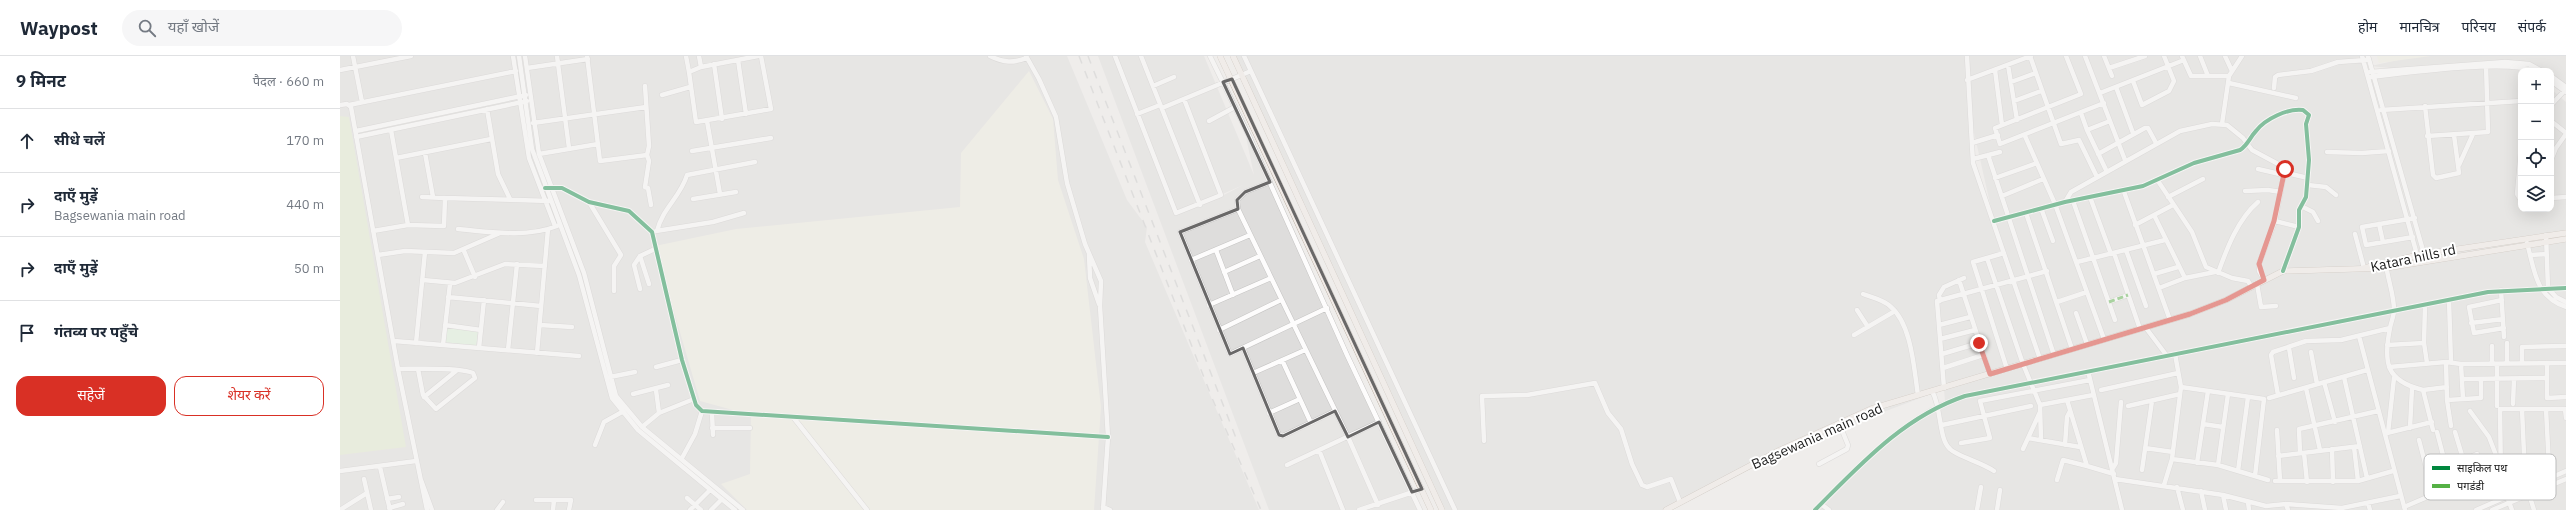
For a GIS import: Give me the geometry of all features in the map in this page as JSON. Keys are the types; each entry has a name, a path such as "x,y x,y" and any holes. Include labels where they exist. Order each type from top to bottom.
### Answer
{"main road":[{"path":"1220,56 1431,510"},
{"path":"1233,56 1442,510"},
{"name":"Katara hills rd","path":"2364,268 2419,262 2426,257 2526,238 2566,233"},
{"name":"Katara hills rd","path":"2386,265 2418,255 2426,257 2566,239"},
{"name":"Bagsewania main road","path":"1666,510 1774,453 1871,409 2170,320 2226,300 2283,271 2364,268"}],"street":[{"path":"353,56 362,102"},
{"path":"340,70 355,68 383,58 411,56"},
{"path":"513,56 528,158 579,275 608,388 612,398 638,430 735,510"},
{"path":"519,56 532,149 545,188 547,200"},
{"path":"525,56 533,122 539,154 550,187 566,222 585,277 610,378 616,396 642,426 743,510"},
{"path":"557,56 569,148"},
{"path":"686,56 696,122 771,109 760,56 714,64 689,72"},
{"path":"699,56 701,67"},
{"path":"990,56 1001,61 1016,62 1027,57 1039,78 1056,117 1067,183 1089,253 1101,281 1100,306 1108,437 1103,508 1110,510"},
{"path":"1115,56 1175,213 1200,205 1221,195 1184,99"},
{"path":"1141,56 1200,205"},
{"path":"1210,56 1270,182 1420,510"},
{"path":"1244,56 1455,510"},
{"path":"1967,56 1967,80 1973,159 2040,359"},
{"path":"1967,80 2030,56 2041,91 2055,123 2062,144 2078,140 2097,177"},
{"path":"2066,56 2081,94 1995,128 2000,144 2025,136 2104,103"},
{"path":"2085,56 2125,160"},
{"path":"2104,56 2112,76"},
{"path":"2123,56 2125,62"},
{"path":"2108,68 2145,56"},
{"path":"2132,81 2144,106 2159,98 2174,86 2169,67 2164,56"},
{"path":"2200,56 2208,76"},
{"path":"2222,124 2222,106 2229,83 2230,74 2225,56"},
{"path":"2230,74 2242,56"},
{"path":"527,68 588,58 600,161 647,155"},
{"path":"2100,93 2169,67 2183,58 2191,76 2230,74"},
{"path":"2363,58 2376,110 2419,262"},
{"path":"2274,88 2275,76 2278,74 2311,71 2338,62 2369,58 2382,110 2426,257"},
{"path":"738,60 746,114"},
{"path":"714,64 722,118"},
{"path":"2367,75 2486,65 2525,64 2535,68"},
{"path":"2008,65 2017,120"},
{"path":"2486,65 2515,66 2523,68"},
{"path":"2427,136 2488,132 2486,65"},
{"path":"340,105 349,105 521,69"},
{"path":"1995,70 2002,125"},
{"path":"1137,114 1184,99 1251,71"},
{"path":"2011,82 2036,73"},
{"path":"1153,86 1174,78"},
{"path":"2554,79 2566,90"},
{"path":"2229,83 2296,98"},
{"path":"2554,83 2566,90"},
{"path":"645,86 649,146 647,155 649,161 645,187 648,188 651,205"},
{"path":"662,95 690,87"},
{"path":"2116,87 2133,133"},
{"path":"2552,104 2566,90"},
{"path":"2014,101 2041,91"},
{"path":"356,131 530,94"},
{"path":"356,137 530,100"},
{"path":"2376,110 2518,101"},
{"path":"349,105 356,131 398,369 427,510"},
{"path":"2425,106 2427,136 2435,177 2458,175 2459,167 2454,134"},
{"path":"533,122 646,107"},
{"path":"1209,121 1235,108"},
{"path":"487,109 498,174 510,200"},
{"path":"1994,221 2055,204 2158,181 2194,163 2232,154 2247,144 2257,129 2267,121 2292,110 2306,111 2309,115 2306,124 2308,185 2298,215 2299,227 2283,271"},
{"path":"2081,113 2087,130 2107,172"},
{"path":"707,121 720,194"},
{"path":"2087,130 2110,121"},
{"path":"2065,202 2072,192 2125,160 2180,131 2222,124 2231,128 2252,150 2285,172"},
{"path":"2554,124 2566,134 2554,155"},
{"path":"2098,154 2133,133 2148,128 2156,143"},
{"path":"391,130 408,226"},
{"path":"2459,167 2473,134"},
{"path":"1972,143 1998,135"},
{"path":"2025,136 2055,204 2104,340"},
{"path":"692,151 771,138"},
{"path":"396,158 491,139"},
{"path":"539,154 598,144"},
{"path":"2327,152 2394,150"},
{"path":"1973,159 2000,152"},
{"path":"425,153 433,197"},
{"path":"1988,155 2054,354"},
{"path":"755,162 687,175 679,192 666,210 655,231 655,249 682,360 694,399 702,411 712,413 1108,437"},
{"path":"1995,178 2037,163"},
{"path":"2258,169 2285,172 2308,178"},
{"path":"2264,280 2259,264 2274,221 2285,172"},
{"path":"2002,196 2043,179"},
{"path":"2168,197 2203,179"},
{"path":"2158,181 2192,232 2206,267 2216,272 2247,280 2254,285 2261,307 2276,306"},
{"path":"1270,182 1245,192 1237,200 1238,209 1348,437 1378,505"},
{"path":"2518,183 2518,196"},
{"path":"2308,185 2326,187 2336,195"},
{"path":"545,188 562,188 588,202 629,212 655,231 714,222 744,213"},
{"path":"2123,189 2170,320"},
{"path":"2245,191 2268,190 2281,192"},
{"path":"693,199 736,192"},
{"path":"422,197 547,200"},
{"path":"2090,197 2128,295 2143,329 2167,356"},
{"path":"2554,198 2566,197"},
{"path":"373,231 408,226 444,226 445,198"},
{"path":"2073,201 2115,320"},
{"path":"588,202 621,255 614,266 614,291"},
{"path":"2216,272 2228,246 2250,210 2258,202"},
{"path":"2136,225 2155,217 2174,205"},
{"path":"2301,206 2313,212 2318,221"},
{"path":"2041,208 2053,241"},
{"path":"1238,209 1180,232 1230,354 1327,308"},
{"path":"2026,212 2072,349"},
{"path":"2155,217 2178,267 2185,278"},
{"path":"2413,237 2365,244 2362,227 2415,218"},
{"path":"2274,221 2299,227"},
{"path":"458,229 500,233 548,230 566,222"},
{"path":"2379,224 2383,242"},
{"path":"537,353 548,230"},
{"path":"378,255 399,251 449,254 464,251 500,233"},
{"path":"2355,234 2364,268"},
{"path":"1191,260 1250,235"},
{"path":"2546,235 2548,288 2551,294 2566,302"},
{"path":"2526,238 2540,288 2547,298 2566,307"},
{"path":"2077,262 2166,240"},
{"path":"640,289 634,265 640,256 655,249"},
{"path":"1216,250 1233,295"},
{"path":"2126,250 2146,306"},
{"path":"464,251 475,277"},
{"path":"416,343 424,280 425,252"},
{"path":"1089,253 1090,278 1100,306"},
{"path":"2004,253 1973,262 2007,369"},
{"path":"2531,255 2546,254"},
{"path":"640,256 649,284"},
{"path":"1224,272 1260,256"},
{"path":"1987,258 2023,364 2035,389 2040,407 2041,440"},
{"path":"424,280 450,284 475,277 498,266 517,264 545,266"},
{"path":"508,350 517,264"},
{"path":"2386,265 2394,310 2387,345 2389,367 2394,378 2386,433"},
{"path":"2154,274 2178,267"},
{"path":"1940,300 2047,271"},
{"path":"2159,288 2185,278 2216,272"},
{"path":"1209,305 1271,278"},
{"path":"1944,388 1938,301 1940,300 1940,290 1964,278"},
{"path":"1959,280 1990,374"},
{"path":"443,345 450,284"},
{"path":"1815,510 1895,433 1938,403 2032,382 2501,290 2566,288"},
{"path":"2501,290 2504,337"},
{"path":"2057,302 2087,292"},
{"path":"1863,294 1889,305 1895,311 1910,343 1918,396"},
{"path":"2547,298 2551,294"},
{"path":"2109,302 2128,295"},
{"path":"448,297 541,306"},
{"path":"479,348 484,300"},
{"path":"1219,330 1281,300"},
{"path":"2449,300 2447,400 2451,426"},
{"path":"2502,300 2469,306 2471,323 2475,334 2504,328"},
{"path":"2425,305 2424,343 2427,363"},
{"path":"1857,310 1868,327"},
{"path":"1854,335 1895,311"},
{"path":"2076,313 2087,344"},
{"path":"1939,325 1970,317"},
{"path":"2471,323 2503,319"},
{"path":"445,325 481,330"},
{"path":"540,325 572,327"},
{"path":"2278,395 2272,354 2306,341 2341,340 2390,328"},
{"path":"1940,339 1975,330"},
{"path":"2359,336 2378,411 2386,433 2393,471 2400,496 2405,508 2424,498"},
{"path":"394,341 579,356"},
{"path":"1942,354 1979,343"},
{"path":"2387,345 2424,343"},
{"path":"2507,343 2507,363"},
{"path":"2492,346 2497,379 2497,406"},
{"path":"2522,363 2522,348 2566,346"},
{"path":"1243,348 1279,435 1282,436 1335,411"},
{"path":"2289,348 2294,378"},
{"path":"1253,373 1305,350"},
{"path":"2311,352 2317,384"},
{"path":"2164,485 2172,459 2181,387 2175,354"},
{"path":"1943,368 1983,355"},
{"path":"656,367 682,360"},
{"path":"1282,360 1311,423"},
{"path":"2389,367 2448,362 2462,364 2566,363"},
{"path":"2462,364 2463,399"},
{"path":"2547,364 2547,398 2566,398"},
{"path":"398,369 418,369 470,372 475,378 437,409 434,409 424,397 418,369"},
{"path":"2269,398 2367,370"},
{"path":"424,397 456,371"},
{"path":"2088,371 2108,454 2113,468 2122,510"},
{"path":"610,378 635,372"},
{"path":"2101,390 2178,373"},
{"path":"2344,377 2367,478"},
{"path":"2394,378 2412,388 2423,390 2447,387"},
{"path":"2463,380 2547,378"},
{"path":"2447,400 2481,398 2481,379"},
{"path":"2513,404 2514,379"},
{"path":"1961,443 1990,438 1980,401 2035,389 2042,390 2090,380"},
{"path":"2324,382 2335,422"},
{"path":"1484,442 1482,396 1527,395 1595,383 1608,413 1621,429 1632,464 1642,485 1647,486 1671,479 1680,502"},
{"path":"634,394 656,390 668,385"},
{"path":"2181,387 2265,400 2255,476"},
{"path":"2306,388 2316,426 2320,450"},
{"path":"2410,428 2412,388"},
{"path":"656,390 659,413"},
{"path":"2423,390 2442,454"},
{"path":"2197,463 2208,391"},
{"path":"1932,392 1938,403 1944,442 1951,450 1981,462 1994,471"},
{"path":"2128,406 2180,394"},
{"path":"2218,465 2228,394"},
{"path":"2040,407 2093,395"},
{"path":"2238,471 2248,397"},
{"path":"642,426 659,413 694,399"},
{"path":"1269,413 1300,399"},
{"path":"2067,400 2087,466"},
{"path":"2142,470 2152,401"},
{"path":"2113,468 2116,463 2121,402"},
{"path":"1942,425 2031,406"},
{"path":"2023,449 2040,407"},
{"path":"2500,454 2500,409 2565,409 2566,418"},
{"path":"2522,409 2524,454"},
{"path":"2546,409 2548,454"},
{"path":"682,458 695,434 702,411"},
{"path":"2065,445 2066,417 2070,411"},
{"path":"2307,482 2298,430 2378,411"},
{"path":"2470,411 2489,437 2495,454"},
{"path":"595,445 604,422 622,412"},
{"path":"712,413 713,436"},
{"path":"793,417 867,510"},
{"path":"1287,465 1379,422"},
{"path":"2386,433 2432,422"},
{"path":"1819,464 1847,449 1848,445 1839,423"},
{"path":"2203,424 2223,427"},
{"path":"712,428 750,428"},
{"path":"2277,430 2277,481 2358,481 2393,471"},
{"path":"2455,432 2462,454"},
{"path":"2028,438 2080,447"},
{"path":"2419,440 2424,459"},
{"path":"2278,456 2360,446"},
{"path":"2354,447 2358,481"},
{"path":"2145,448 2173,452"},
{"path":"2332,449 2333,482"},
{"path":"1319,450 1343,510"},
{"path":"2108,454 2117,453"},
{"path":"2172,459 2218,465 2268,480"},
{"path":"2057,480 2064,460 2087,466 2115,477 2223,494 2267,508 2286,504 2320,509 2343,509 2400,496"},
{"path":"340,470 380,467 416,461"},
{"path":"380,467 390,509 403,504"},
{"path":"2556,475 2566,471"},
{"path":"420,478 425,487 432,510"},
{"path":"364,479 371,510"},
{"path":"2556,483 2566,479"},
{"path":"1977,510 1981,487"},
{"path":"2177,487 2183,510"},
{"path":"1359,510 1378,505 1422,489"},
{"path":"690,510 710,490"},
{"path":"1997,510 2000,490"},
{"path":"2201,491 2205,510"},
{"path":"340,510 367,493"},
{"path":"2223,494 2226,510"},
{"path":"387,499 400,497"},
{"path":"688,498 701,510"},
{"path":"711,510 722,499"},
{"path":"536,500 570,500 569,510"},
{"path":"553,510 554,500"},
{"path":"2490,508 2502,500"},
{"path":"2476,510 2490,508 2514,500"},
{"path":"2530,500 2534,510"},
{"path":"496,510 503,502"},
{"path":"2248,502 2249,510"},
{"path":"2510,502 2512,510"},
{"path":"2368,503 2370,510"},
{"path":"1821,504 1829,510"},
{"path":"2286,504 2288,510"}],"highlighted area":[{"path":"1232,79 1422,489 1412,492 1379,422 1348,437 1335,411 1283,436 1279,435 1243,348 1230,354 1180,232 1238,209 1237,200 1245,192 1270,182 1223,82"}],"shaded area":[{"path":"340,56 1067,56 1127,200 1147,227 1145,242 1259,510 340,510"},
{"path":"1098,56 1204,56 1254,175 1246,137 1269,182 1420,510 1269,510","holes":["1243,185 1220,197 1182,212"]},
{"path":"1230,56 2364,56 2369,74 2425,72 2371,66 2416,56 2566,56 2566,87 2554,84 2554,68 2518,68 2518,212 2554,212 2554,92 2566,102 2566,510 1814,510 1926,410 1931,407 1937,409 1935,404 1945,401 1944,389 1765,457 1664,510 1445,510 1286,168","holes":["1971,119 1994,221 1973,163"]},
{"path":"2377,56 2431,56 2379,63"},
{"path":"1029,71 1053,119 1058,180 1084,259 1101,407 1094,510 747,510 721,484 750,474 751,415 700,401 655,246 736,229 960,207 961,153"}],"green space":[{"path":"340,116 349,117 406,447 340,455"},
{"path":"447,327 478,331 476,346 445,342"}],"railway":[{"path":"1079,56 1212,398 1261,510"},
{"path":"1088,56 1236,438"}],"marked path":[{"path":"2109,302 2128,295"}],"cycle path":[{"path":"1994,221 2065,202 2143,186 2194,163 2240,150 2265,122 2277,115 2291,111 2303,110 2309,115 2306,124 2309,160 2306,197 2299,210 2299,227 2283,271"},
{"path":"545,188 562,188 589,202 629,211 652,232 682,360 696,405 702,411 1108,437"},
{"path":"1815,510 1866,460 1902,429 1922,416 1965,396 2488,292 2566,288"}],"route":[{"path":"1979,343 1990,374 2190,314 2226,300 2264,280 2258,268 2274,221 2285,169"}]}
